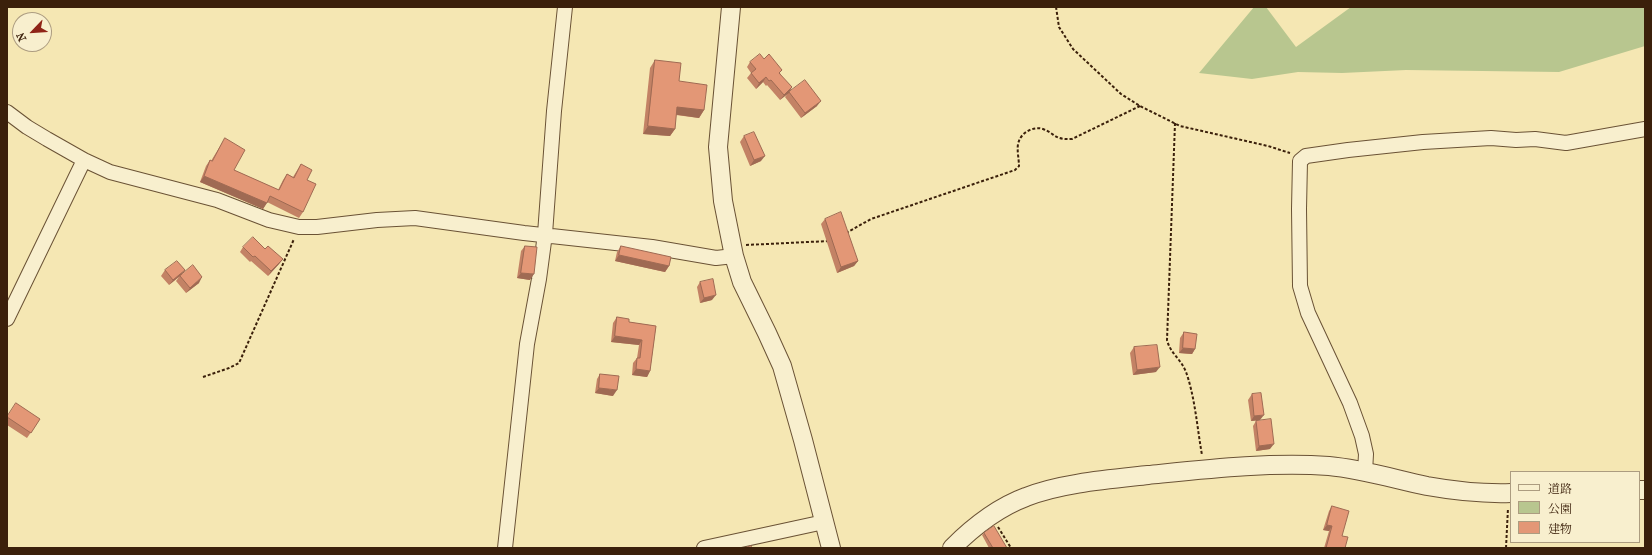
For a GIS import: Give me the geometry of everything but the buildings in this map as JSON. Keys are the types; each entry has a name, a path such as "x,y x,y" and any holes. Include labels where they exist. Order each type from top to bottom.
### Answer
{"street":[{"path":"505,548 527,344 539,280 545,234 554,111 565,7"},
{"path":"731,7 718,147 723,201 733,251 742,282 782,366 831,548"},
{"path":"7,112 27,127 84,160 110,172 217,200 269,220 300,227 317,227 377,220 415,218 652,247 716,258 733,251"},
{"path":"1365,472 1366,454 1362,436 1350,403 1308,313 1300,286 1300,161 1306,156 1423,142 1491,138 1516,140 1535,139 1566,143 1645,129"},
{"path":"7,319 84,160"},
{"path":"952,548 990,516 1026,497 1042,492 1114,479 1230,467 1330,466 1451,490 1478,493 1510,493"},
{"path":"704,548 824,522"}],"path":[{"path":"1056,7 1059,27 1073,49 1121,94 1140,106 1175,124 1268,146 1292,154 1300,161"},
{"path":"842,235 871,219 1015,170 1019,166 1018,141 1024,133 1033,129 1042,129 1062,140 1072,139 1140,106"},
{"path":"1175,124 1167,340 1171,350 1183,365 1190,383 1204,470"},
{"path":"202,377 239,363 300,227"},
{"path":"733,251 830,241"},
{"path":"1506,548 1510,493"},
{"path":"990,516 1011,548"}],"green space":[{"path":"1254,7 1266,7 1296,47 1351,7 1645,7 1645,46 1559,72 1406,70 1342,73 1298,72 1252,79 1199,73"}]}
